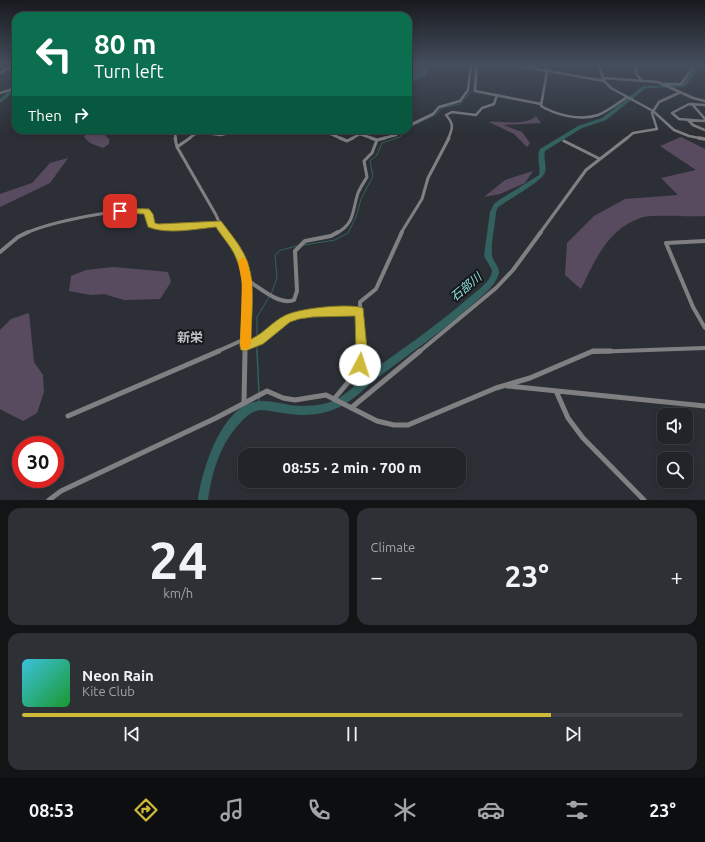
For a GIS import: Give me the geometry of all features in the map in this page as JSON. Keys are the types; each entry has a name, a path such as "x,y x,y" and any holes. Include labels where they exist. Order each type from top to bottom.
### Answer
{"street":[{"path":"412,124 433,114 439,107 460,101 468,87"},
{"path":"475,87 475,91 541,104"},
{"path":"544,87 541,107 553,113 575,117 599,114 627,97"},
{"path":"610,87 653,111 674,130 689,136 705,139"},
{"path":"671,87 705,101"},
{"path":"0,93 12,89"},
{"path":"351,408 496,288 513,270 580,176 633,133 657,129 652,117 653,111 659,102 680,92"},
{"path":"334,398 349,384 360,365 362,349 360,311 361,300 376,289 396,242 422,199 428,178 442,153 453,128 452,122 446,115 452,112 476,115 482,108 494,104 497,95"},
{"path":"692,104 705,120"},
{"path":"705,105 692,104 672,113 679,119 705,120"},
{"path":"688,120 693,125 705,130"},
{"path":"175,134 177,147 216,216 218,223 242,258 247,280 244,402"},
{"path":"177,147 194,134"},
{"path":"213,134 225,134"},
{"path":"332,134 346,140 351,140 360,134 377,140 397,134"},
{"path":"247,280 282,301 289,302 294,300 297,291 295,251 305,240 330,236 343,230 348,225 358,192 366,177 364,161 372,153 377,140"},
{"path":"564,141 600,159"},
{"path":"0,252 18,237 28,232 111,212 130,210 146,211 149,214 151,224 157,227 182,227 218,223"},
{"path":"705,241 666,243 693,307 705,328"},
{"path":"245,346 259,341 287,319 298,315 313,312 360,311"},
{"path":"68,416 245,339"},
{"path":"49,500 61,491 216,418 267,391 282,398 295,400 323,395 334,398 382,423 408,425 428,418 474,396 530,378 593,351 705,348"},
{"path":"504,386 705,406"},
{"path":"556,391 568,418 583,438 644,500"}],"shaded area":[{"path":"536,116 541,123 503,125 522,132 530,143 527,147 514,134 489,122 520,122 532,119"},
{"path":"86,134 104,134 109,139 109,144 103,148 90,143 84,137"},
{"path":"681,137 705,149 705,216 649,216 631,222 612,237 604,246 581,289 565,275 567,243 594,216 625,199 678,195 661,178 696,170 660,146"},
{"path":"68,158 50,183 0,207 0,194 32,183 50,163"},
{"path":"533,171 525,183 500,194 484,197 505,180"},
{"path":"114,267 168,272 171,282 160,299 124,300 104,294 91,295 69,291 71,276 86,270"},
{"path":"29,313 34,362 43,375 44,392 37,413 23,421 0,409 0,330 11,319"}],"waterway":[{"path":"412,126 435,115 442,108 460,104 474,87"},
{"name":"石部川","path":"203,500 208,475 217,449 231,425 240,415 254,406 272,406 304,410 320,409 339,403 434,331 464,307 493,280 496,270 488,256 493,212 496,206 541,176 543,170 541,157 542,150 580,127 604,119 645,87"},
{"path":"0,102 12,91"},
{"path":"304,245 335,240 348,233 356,217 361,199 373,176 370,161 377,155 382,143 400,137 402,134"},
{"path":"271,294 277,278 275,255 281,250 297,246"},
{"path":"257,338 257,317 269,297"},
{"path":"257,341 257,351"},
{"path":"257,351 259,394"},
{"path":"259,397 259,407"}],"slow traffic":[{"path":"243,261 247,282 245,344"}],"district":[{"name":"新栄","path":"190,337"}],"route":[{"path":"120,211 146,211 149,214 150,223 152,226 157,227 198,226 218,223 242,258 245,268 247,282 245,346 259,341 282,322 298,315 313,312 360,311 362,349 360,365"}]}
